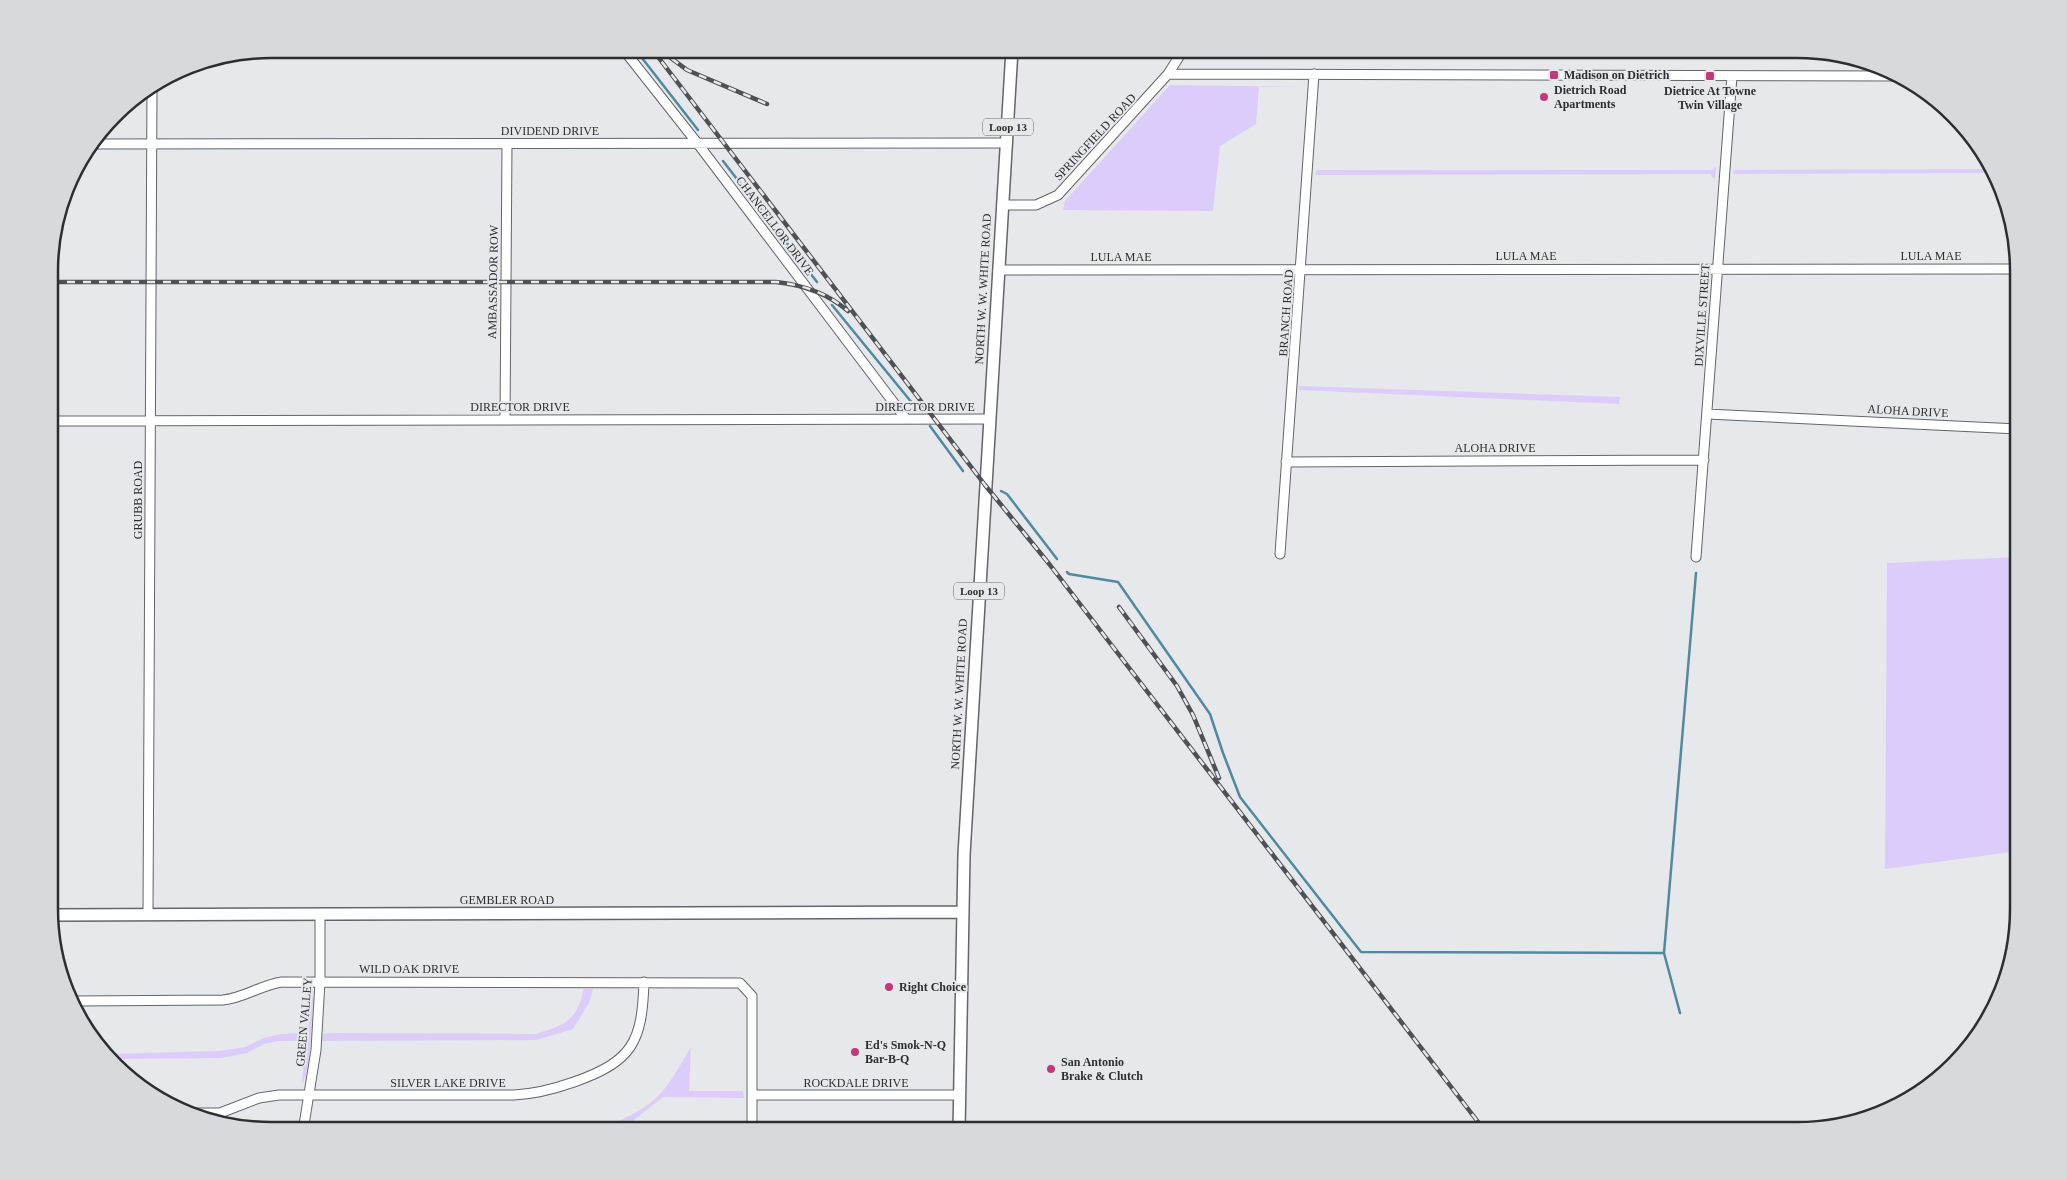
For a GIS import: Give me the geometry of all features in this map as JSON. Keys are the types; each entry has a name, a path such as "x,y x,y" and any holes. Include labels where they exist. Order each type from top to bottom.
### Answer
{"main road":[{"name":"NORTH W. W. WHITE ROAD","path":"960,1122 963,912 968,775 1012,58"},
{"name":"GEMBLER ROAD","path":"58,914 963,912"}],"street":[{"name":"CHANCELLOR DRIVE","path":"630,58 698,144 906,419"},
{"name":"SPRINGFIELD ROAD","path":"1002,205 1036,205 1058,195 1168,74 1178,58"},
{"path":"1168,74 1883,76"},
{"name":"BRANCH ROAD","path":"1280,554 1302,269 1314,74"},
{"name":"DIXVILLE STREET","path":"1696,557 1732,76"},
{"name":"GRUBB ROAD","path":"148,914 152,93"},
{"name":"DIVIDEND DRIVE","path":"100,144 1007,143"},
{"name":"AMBASSADOR ROW","path":"504,420 507,144"},
{"name":"LULA MAE","path":"998,270 2010,269"},
{"name":"ALOHA DRIVE","path":"1707,414 2010,429"},
{"name":"DIRECTOR DRIVE","path":"58,421 990,419"},
{"name":"ALOHA DRIVE","path":"1286,462 1704,460"},
{"name":"GREEN VALLEY","path":"304,1122 316,1050 320,982 320,914"},
{"name":"WILD OAK DRIVE","path":"78,1001 223,1000 242,997 274,983 731,981 746,987 752,996 753,1095"},
{"name":"SILVER LAKE DRIVE","path":"206,1112 229,1111 268,1096 514,1095 531,1094 555,1088 599,1073 619,1061 626,1053 642,1019 644,982"},
{"path":"752,1122 753,1095"},
{"name":"ROCKDALE DRIVE","path":"753,1095 960,1095"}],"shaded area":[{"path":"1170,85 1303,87 1259,87 1256,124 1220,146 1213,211 1063,210 1065,201"},
{"path":"1716,166 1715,180 1710,174 1316,175 1316,170 1713,170"},
{"path":"1984,169 1986,173 1733,174 1734,170"},
{"path":"1299,386 1620,397 1619,404 1299,390"},
{"path":"2010,557 2010,852 1885,869 1887,563"},
{"path":"584,989 593,989 589,1003 573,1029 536,1040 322,1041 323,1034 331,1033 536,1034 568,1020 577,1009"},
{"path":"311,991 313,1000 310,1045 307,1070 302,1084 306,1041 279,1041 264,1044 247,1053 220,1058 119,1059 114,1054 220,1051 245,1047 264,1038 281,1034 308,1033"},
{"path":"691,1047 689,1091 743,1091 744,1098 663,1097 632,1122 615,1122 632,1115 650,1103 670,1082"}],"waterway":[{"path":"642,58 698,130"},
{"path":"723,161 817,282"},
{"path":"832,305 917,409"},
{"path":"930,426 963,471"},
{"path":"1001,491 1007,494 1057,559"},
{"path":"1067,572 1069,574 1118,582 1210,714 1240,797 1361,952 1664,953"},
{"path":"1680,1013 1664,953 1696,573"}],"railway":[{"path":"659,58 985,485 1050,565 1478,1122"},
{"path":"671,58 687,70 767,104"},
{"path":"58,282 776,282 796,285 815,291 832,299 848,311"},
{"path":"1119,607 1177,686 1193,715 1219,778"}],"place":[{"name":"Madison on Dietrich","path":"1554,75"},
{"name":"Dietrice At Towne Twin Village","path":"1710,76"},
{"name":"Dietrich Road Apartments","path":"1544,97"},
{"name":"Right Choice","path":"889,987"},
{"name":"Ed's Smok-N-Q Bar-B-Q","path":"855,1052"},
{"name":"San Antonio Brake & Clutch","path":"1051,1069"}]}
